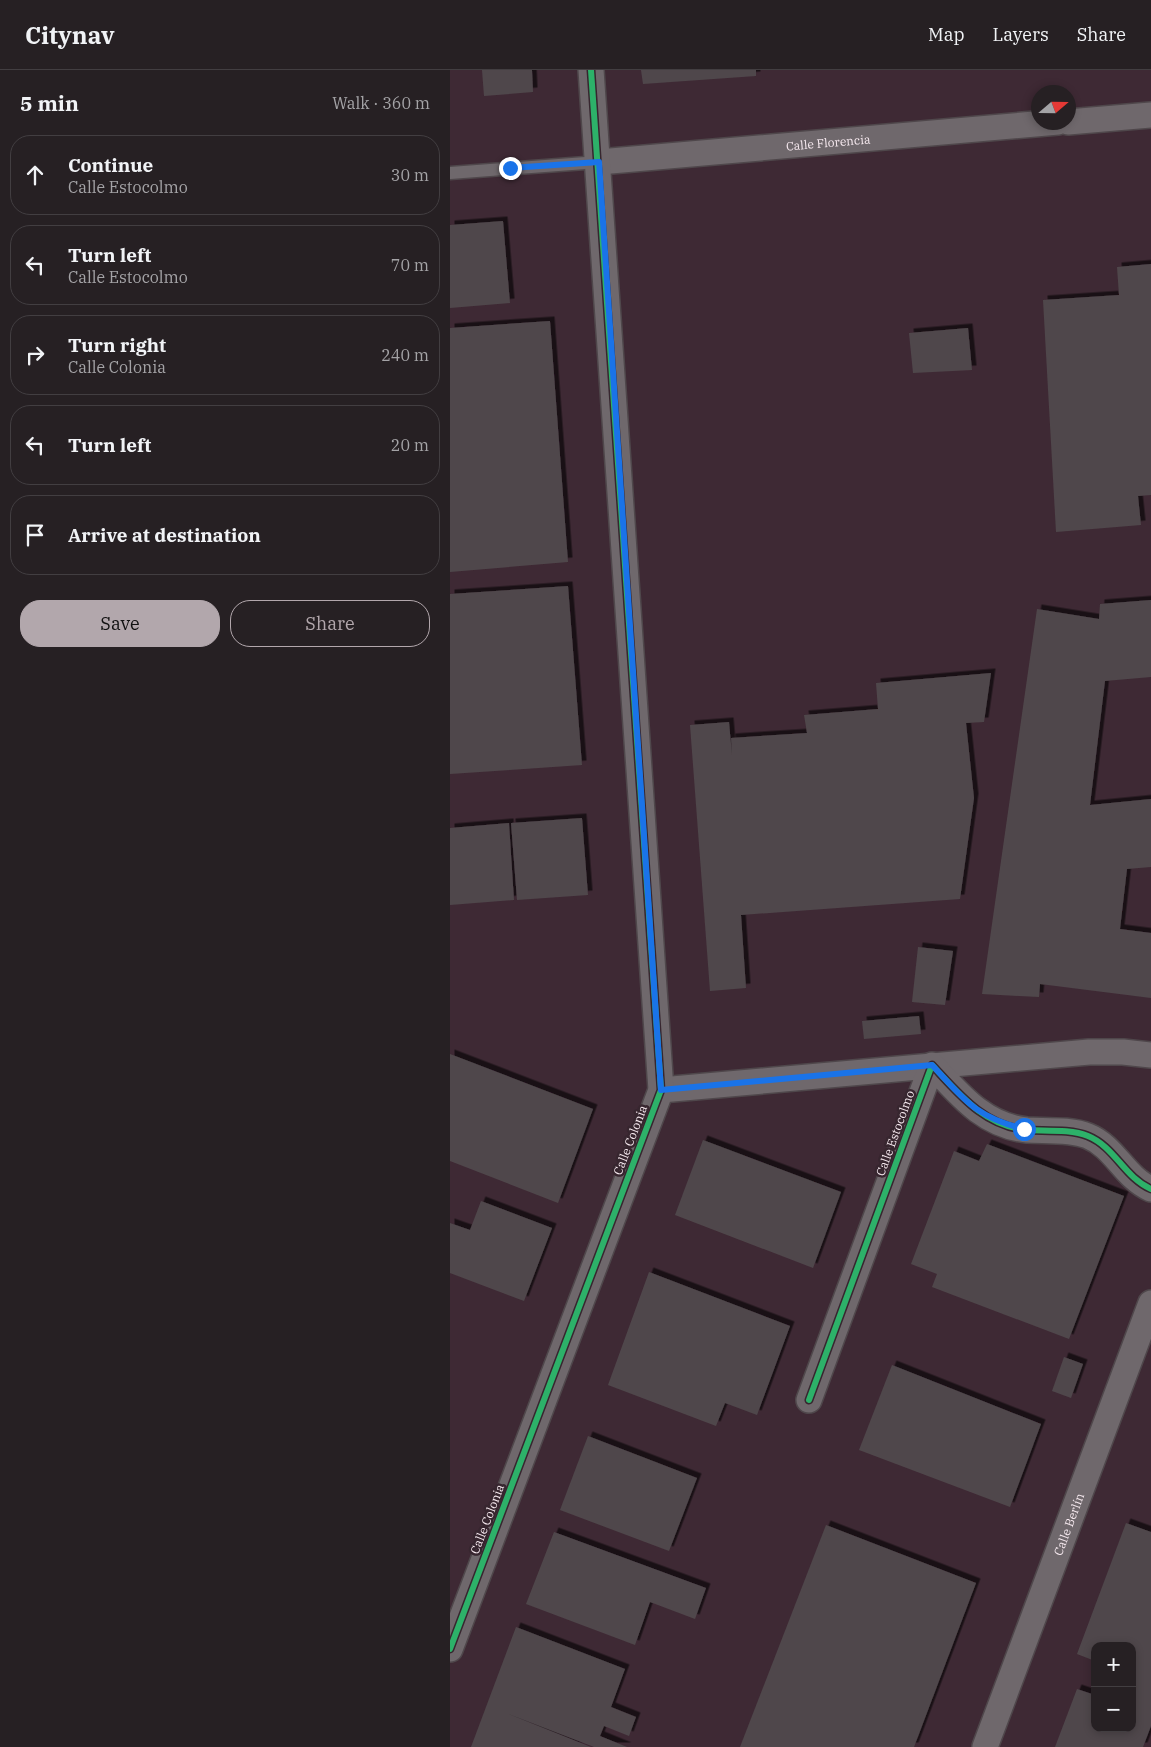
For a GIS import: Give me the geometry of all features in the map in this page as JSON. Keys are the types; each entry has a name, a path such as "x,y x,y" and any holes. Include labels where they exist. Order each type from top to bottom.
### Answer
{"street":[{"name":"Calle Colonia","path":"450,1649 661,1090 599,162 591,70"},
{"path":"1076,121 1151,114"},
{"name":"Calle Florencia","path":"599,162 1031,124"},
{"path":"661,1090 1089,1052 1123,1052 1151,1055"},
{"path":"932,1065 979,1113 998,1123 1024,1129 1086,1135 1105,1145 1139,1184 1151,1189"},
{"name":"Calle Estocolmo","path":"809,1400 932,1065"},
{"name":"Calle Berlín","path":"985,1747 1151,1303"}],"lane":[{"path":"450,173 599,162"}],"shaded area":[{"path":"450,70 1151,70 1151,1747 450,1747"}],"building":[{"path":"482,70 532,70 533,92 484,96"},
{"path":"641,70 756,70 756,76 643,84"},
{"path":"503,221 510,303 450,308 450,225"},
{"path":"1151,264 1151,495 1138,496 1141,525 1056,532 1043,300 1119,295 1117,267"},
{"path":"550,321 568,562 450,572 450,328"},
{"path":"968,328 972,370 913,373 909,333"},
{"path":"568,586 582,765 450,774 450,594"},
{"path":"1151,600 1151,677 1105,681 1090,805 1151,799 1151,867 1127,869 1120,929 1151,933 1151,998 1040,984 1039,997 982,994 1037,609 1099,619 1100,604"},
{"path":"991,673 984,722 966,723 974,798 960,899 741,915 746,988 710,991 690,725 729,722 732,755 731,738 807,733 804,715 878,709 876,683"},
{"path":"582,818 588,895 517,900 511,823"},
{"path":"509,823 514,900 450,905 450,828"},
{"path":"918,947 953,951 945,1005 912,1002"},
{"path":"919,1016 921,1034 864,1039 862,1021"},
{"path":"450,1054 593,1109 558,1203 450,1161"},
{"path":"703,1140 841,1192 813,1268 675,1215"},
{"path":"987,1144 1124,1196 1069,1339 932,1287 937,1274 911,1264 954,1151 979,1161"},
{"path":"481,1201 552,1228 524,1301 450,1273 450,1223 470,1230"},
{"path":"649,1272 790,1326 757,1415 725,1403 716,1426 608,1385"},
{"path":"1064,1357 1083,1364 1071,1398 1052,1391"},
{"path":"892,1365 1041,1424 1010,1507 859,1450"},
{"path":"588,1436 697,1478 669,1551 560,1510"},
{"path":"1126,1523 1151,1532 1151,1726 1143,1747 1055,1747 1077,1689 1091,1694 1091,1732 1136,1732 1136,1642 1091,1642 1091,1659 1077,1654"},
{"path":"826,1525 976,1583 914,1747 740,1747"},
{"path":"554,1532 706,1588 695,1619 650,1602 635,1645 526,1604"},
{"path":"516,1627 625,1669 611,1707 636,1717 629,1736 604,1726 600,1736 627,1747 594,1747 506,1713 591,1747 471,1747"}],"cycle path":[{"path":"450,1649 661,1090 591,70"},
{"path":"809,1400 932,1065 963,1097 985,1115 1012,1127 1027,1130 1066,1131 1088,1136 1105,1147 1134,1177 1151,1189"}],"route":[{"path":"510,168 599,162 661,1090 932,1065 979,1113 998,1123 1024,1129"}]}
